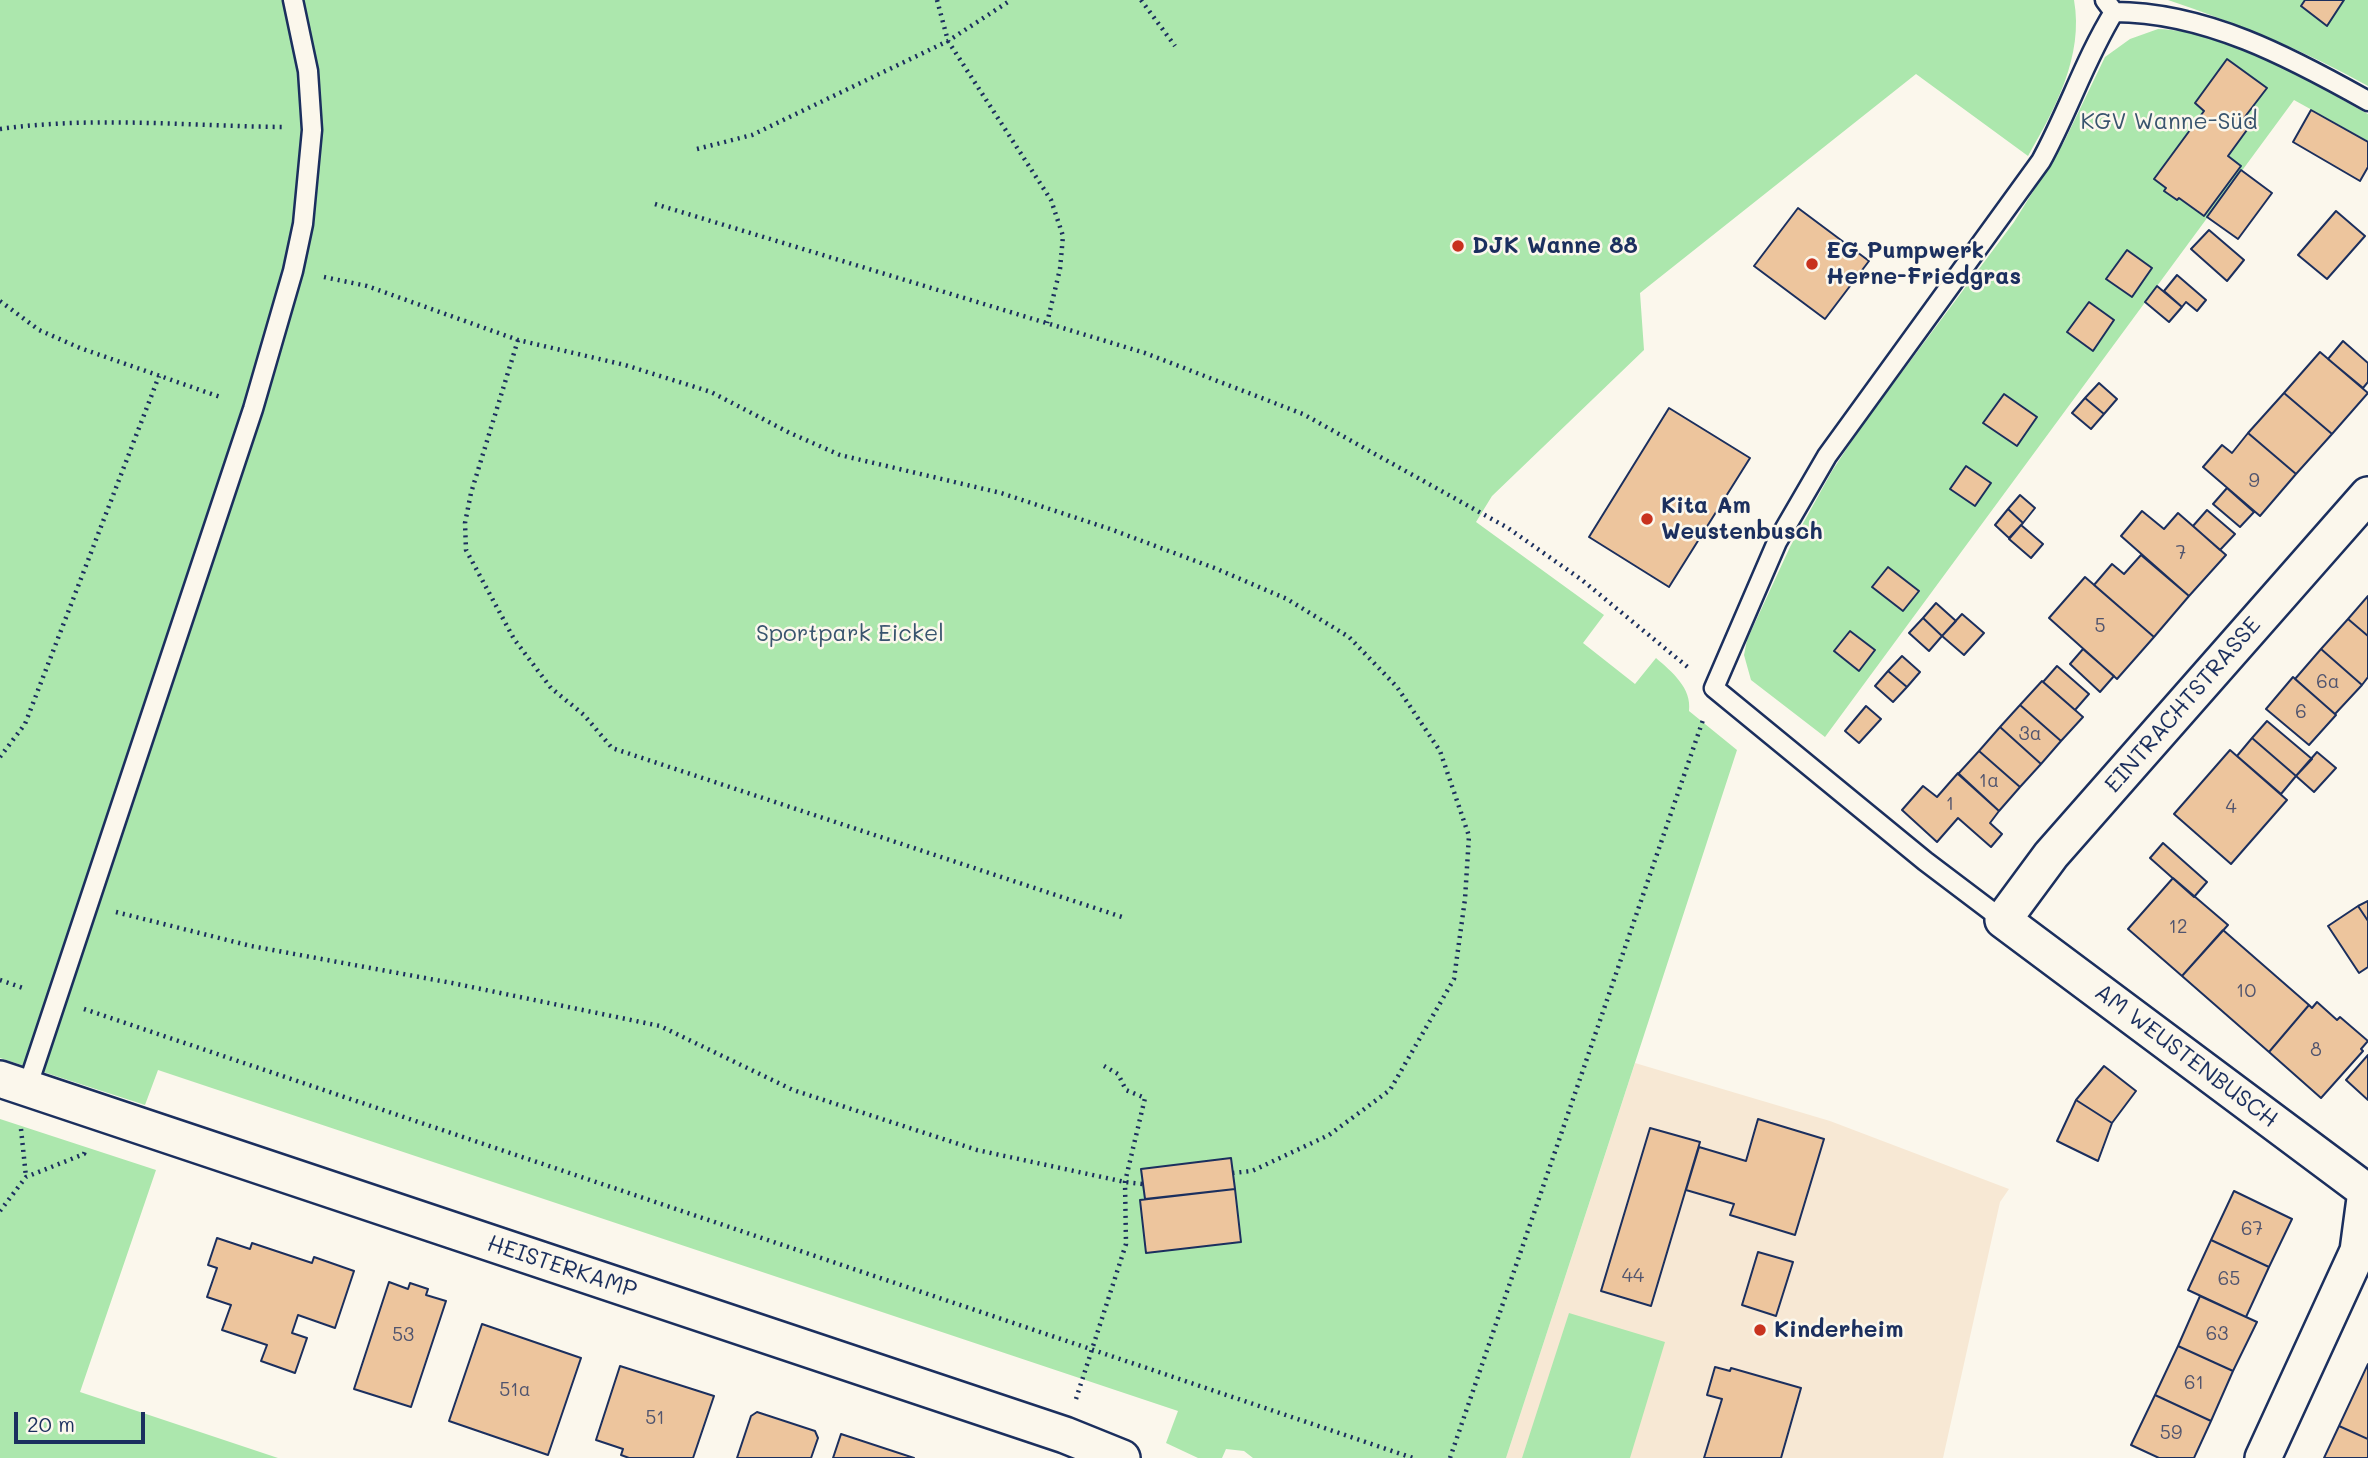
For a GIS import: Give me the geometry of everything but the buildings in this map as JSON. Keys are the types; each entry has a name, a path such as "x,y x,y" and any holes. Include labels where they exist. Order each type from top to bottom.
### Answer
{"street":[{"name":"EINTRACHTSTRASSE","path":"2003,920 2051,855 2368,495"},
{"name":"AM WEUSTENBUSCH","path":"2003,920 2367,1189"},
{"name":"HEISTERKAMP","path":"14,1083 1065,1435 1122,1458"},
{"path":"2263,1458 2358,1251 2367,1189"}],"lane":[{"path":"14,1083 56,999 253,409 293,271 303,224 312,130 308,71 293,0"},
{"path":"2003,920 1925,861 1714,688 1777,542 1827,456 2040,161 2058,130 2109,6 2182,18 2205,25 2274,52 2321,74 2368,101"}],"path":[{"path":"937,0 948,41 1051,200 1063,236 1060,269 1047,323"},
{"path":"696,149 752,135 948,41 1011,0"},
{"path":"1141,0 1175,46"},
{"path":"0,129 97,122 191,123 312,130"},
{"path":"655,204 1145,353 1303,414 1473,508 1540,550 1582,580 1714,688 1450,1458"},
{"path":"293,271 367,286 518,340 625,365 698,388 840,455 1002,493 1110,529 1287,598 1349,637 1397,687 1440,751 1469,836 1465,899 1454,979 1390,1090 1329,1135 1252,1171 1233,1173"},
{"path":"0,301 39,330 80,348 253,409"},
{"path":"518,340 471,494 465,523 466,550 514,639 551,688 584,715 612,748 1122,917"},
{"path":"0,757 25,724 159,376"},
{"path":"88,905 251,946 452,983 660,1026 793,1090 977,1150 1143,1184"},
{"path":"56,999 1413,1458"},
{"path":"1065,1435 1126,1244 1125,1182 1145,1098 1126,1090 1118,1074 1104,1066"},
{"path":"0,1211 26,1177 84,1154 100,1111"}],"shaded area":[{"name":"Kinderheim","path":"1635,1063 1830,1121 2009,1189 2000,1202 1943,1458 1506,1458"}],"green space":[{"name":"Sportpark Eickel","path":"0,0 2074,0 2076,21 2071,62 2057,101 2028,156 1916,74 1640,293 1644,350 1492,496 1476,522 1604,615 1583,643 1635,684 1656,658 1684,688 1689,711 1737,750 1506,1458 1253,1458 1244,1451 1226,1449 1222,1458 1198,1458 1166,1443 1178,1411 158,1070 145,1105 0,1058"},
{"path":"2168,0 2368,0 2368,86 2270,38"},
{"name":"KGV Wanne-Süd","path":"2158,29 2212,38 2267,60 2320,87 2368,114 2368,141 2294,100 1825,737 1751,680 1744,655 1747,640 1790,547 1832,471 1861,427 2014,222 2064,142 2105,57 2130,39"},
{"path":"0,1119 156,1170 80,1392 278,1458 0,1458"},
{"path":"1569,1313 1665,1342 1630,1458 1522,1458"}],"place":[{"name":"DJK Wanne 88","path":"1458,246"},
{"name":"EG Pumpwerk Herne-Friedgras","path":"1812,264"},
{"name":"Kita Am Weustenbusch","path":"1647,519"},
{"name":"Kinderheim","path":"1760,1330"}]}
